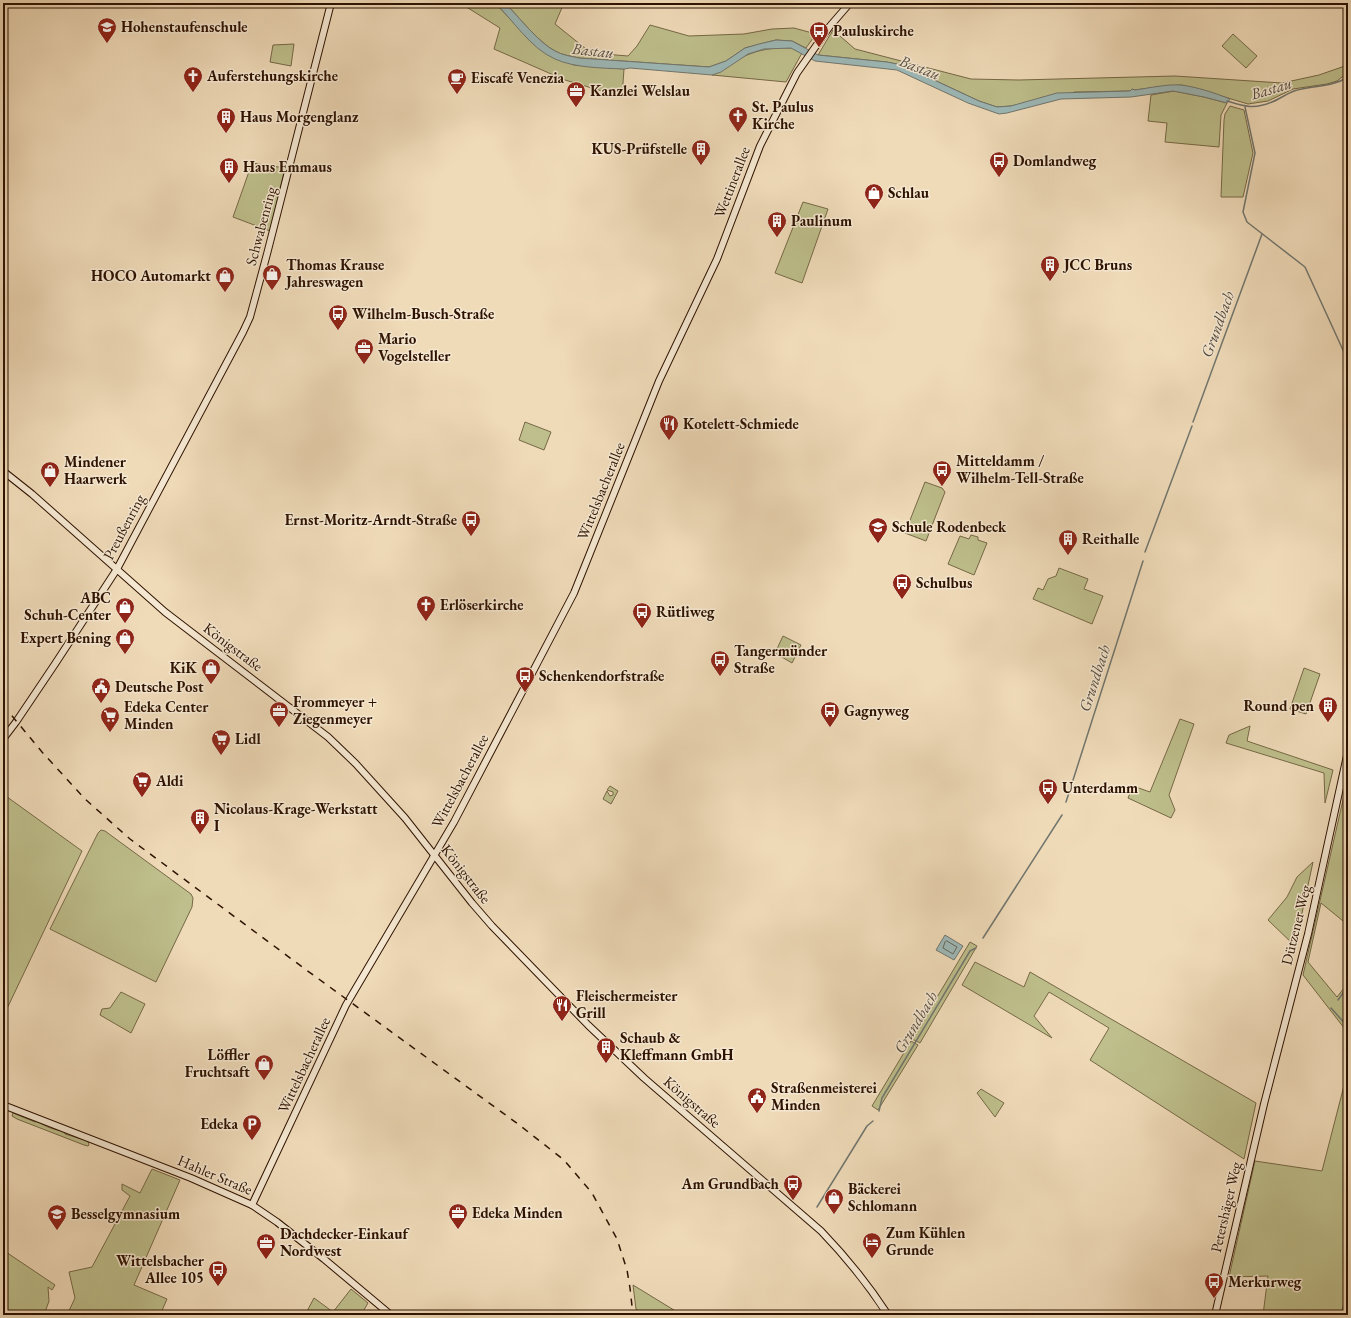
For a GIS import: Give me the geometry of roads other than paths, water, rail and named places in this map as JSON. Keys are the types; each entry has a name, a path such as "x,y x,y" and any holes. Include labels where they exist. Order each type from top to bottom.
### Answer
{"street":[{"name":"Schwabenring","path":"250,317 268,254 331,3"},
{"name":"Wettinerallee","path":"659,381 717,259 760,146 797,73 830,26 850,3"},
{"name":"Preußenring","path":"3,739 59,659 117,570 203,409 250,317"},
{"name":"Wittelsbacherallee","path":"252,1205 346,1005 454,822 574,592 659,381"},
{"name":"Königstraße","path":"3,471 32,494 165,612 328,736 356,764 405,818 492,926 604,1041 821,1231 848,1260 875,1295 888,1315"},
{"name":"Dützener Weg","path":"1264,1104 1308,934 1348,752"},
{"name":"Petershäger Weg","path":"1215,1315 1264,1104"},
{"name":"Hahler Straße","path":"3,1105 191,1178 252,1205 277,1222 324,1259 391,1315"}],"water":[{"path":"495,3 505,3 535,36 555,51 560,54 579,58 709,67 726,61 745,48 776,40 792,41 818,55 887,62 902,65 979,101 997,107 1011,106 1057,93 1130,91 1132,89 1135,90 1175,85 1187,86 1212,92 1230,99 1227,103 1173,91 1131,97 1061,99 999,114 968,103 897,70 815,61 791,48 764,49 748,54 721,72 712,75 630,68 624,69 580,66 563,62 546,54 523,34"},
{"path":"945,935 963,946 954,960 936,950"}],"waterway":[{"name":"Bastau","path":"1227,101 1244,106 1260,106 1275,101 1294,91 1328,85 1342,81 1348,77"},
{"path":"1245,107 1255,153 1243,212 1247,222 1305,267 1348,361"},
{"name":"Grundbach","path":"1193,422 1262,234"},
{"name":"Grundbach","path":"1145,552 1192,426"},
{"name":"Grundbach","path":"1066,802 1143,561"},
{"name":"Grundbach","path":"983,938 1062,815"},
{"name":"Grundbach","path":"879,1111 882,1098 970,951 976,948"},
{"path":"1338,1000 1348,986"},
{"path":"1331,1008 1348,1027"},
{"name":"Grundbach","path":"817,1207 867,1126 873,1121"},
{"path":"1341,1315 1348,1288"}],"railway":[{"path":"3,705 42,752 85,799 130,839 518,1124 564,1160 592,1193 617,1239 627,1270 633,1315"}],"place":[{"name":"Hohenstaufenschule","path":"107,44"},
{"name":"Pauluskirche","path":"819,48"},
{"name":"Auferstehungskirche","path":"193,93"},
{"name":"Eiscafé Venezia","path":"457,95"},
{"name":"Kanzlei Welslau","path":"576,108"},
{"name":"St. Paulus Kirche","path":"738,133"},
{"name":"Haus Morgenglanz","path":"226,134"},
{"name":"KUS-Prüfstelle","path":"701,166"},
{"name":"Domlandweg","path":"999,178"},
{"name":"Haus Emmaus","path":"229,184"},
{"name":"Schlau","path":"874,210"},
{"name":"Paulinum","path":"777,238"},
{"name":"JCC Bruns","path":"1050,282"},
{"name":"Thomas Krause Jahreswagen","path":"272,291"},
{"name":"HOCO Automarkt","path":"225,293"},
{"name":"Wilhelm-Busch-Straße","path":"338,331"},
{"name":"Mario Vogelsteller","path":"364,365"},
{"name":"Kotelett-Schmiede","path":"669,441"},
{"name":"Mitteldamm / Wilhelm-Tell-Straße","path":"942,487"},
{"name":"Mindener Haarwerk","path":"50,488"},
{"name":"Ernst-Moritz-Arndt-Straße","path":"471,537"},
{"name":"Schule Rodenbeck","path":"878,544"},
{"name":"Reithalle","path":"1068,556"},
{"name":"Schulbus","path":"902,600"},
{"name":"Erlöserkirche","path":"426,622"},
{"name":"ABC Schuh-Center","path":"125,624"},
{"name":"Rütliweg","path":"642,629"},
{"name":"Expert Bening","path":"125,655"},
{"name":"Tangermünder Straße","path":"720,677"},
{"name":"KiK","path":"211,685"},
{"name":"Schenkendorfstraße","path":"525,693"},
{"name":"Deutsche Post","path":"101,704"},
{"name":"Round pen","path":"1328,723"},
{"name":"Frommeyer + Ziegenmeyer","path":"279,728"},
{"name":"Gagnyweg","path":"830,728"},
{"name":"Edeka Center Minden","path":"110,733"},
{"name":"Lidl","path":"221,756"},
{"name":"Aldi","path":"142,798"},
{"name":"Unterdamm","path":"1048,805"},
{"name":"Nicolaus-Krage-Werkstatt I","path":"200,835"},
{"name":"Fleischermeister Grill","path":"562,1022"},
{"name":"Schaub & Kleffmann GmbH","path":"606,1064"},
{"name":"Löffler Fruchtsaft","path":"264,1081"},
{"name":"Straßenmeisterei Minden","path":"757,1114"},
{"name":"Edeka","path":"252,1141"},
{"name":"Am Grundbach","path":"793,1201"},
{"name":"Bäckerei Schlomann","path":"834,1215"},
{"name":"Edeka Minden","path":"458,1230"},
{"name":"Besselgymnasium","path":"57,1231"},
{"name":"Zum Kühlen Grunde","path":"872,1259"},
{"name":"Dachdecker-Einkauf Nordwest","path":"266,1260"},
{"name":"Wittelsbacher Allee 105","path":"218,1287"},
{"name":"Merkurweg","path":"1214,1299"}]}
